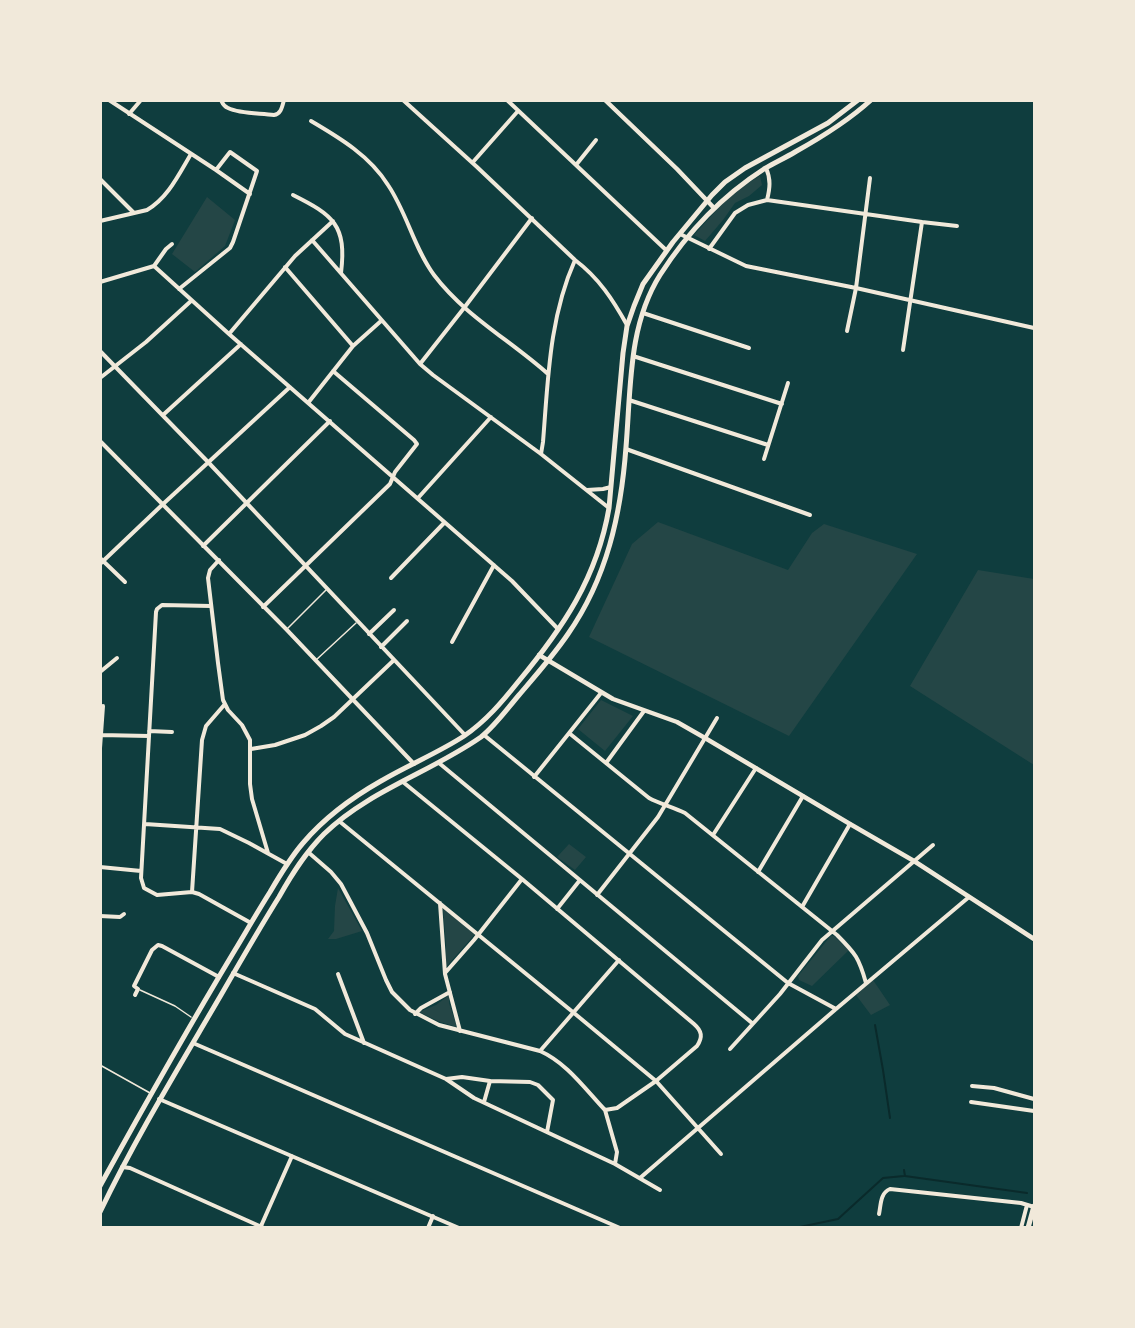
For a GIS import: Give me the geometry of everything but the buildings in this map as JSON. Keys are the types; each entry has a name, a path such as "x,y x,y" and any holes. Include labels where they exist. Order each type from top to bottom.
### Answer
{"main road":[{"path":"100,1186 264,901 304,842 331,814 353,798 465,735 495,709 559,629 576,603 601,547 606,528 627,326 643,284 666,250 725,182 745,168 828,123 858,100"},
{"path":"100,1212 159,1099 294,871 308,852 324,834 362,805 484,735 548,660 584,608 608,554 614,531 620,501 633,356 638,326 642,312 659,277 688,238 733,190 844,123 871,100"},
{"path":"264,901 273,906"},
{"path":"169,1063 177,1068"},
{"path":"1028,1227 1034,1206"}],"street":[{"path":"109,100 250,194"},
{"path":"129,114 141,100"},
{"path":"221,100 228,108 274,115 281,111 284,100"},
{"path":"404,100 602,285 627,326"},
{"path":"507,100 666,250"},
{"path":"605,100 655,147 714,208"},
{"path":"472,162 518,111"},
{"path":"311,121 340,138 376,169 394,195 425,261 435,276 464,308 548,374"},
{"path":"576,165 596,140"},
{"path":"179,289 230,248 257,173 256,169 230,152 216,170"},
{"path":"100,221 147,210 161,200 191,154"},
{"path":"766,168 771,186 767,200"},
{"path":"847,331 856,288 870,178"},
{"path":"100,179 133,212"},
{"path":"293,195 315,206 333,221 343,245 341,273"},
{"path":"710,249 735,213 748,205 767,200 957,225"},
{"path":"420,364 532,218"},
{"path":"229,334 285,267 333,221"},
{"path":"903,350 922,222"},
{"path":"680,234 747,266 1035,328"},
{"path":"312,240 420,364 609,508"},
{"path":"100,282 154,266 172,244"},
{"path":"541,454 548,374 557,310 575,260"},
{"path":"154,266 191,301 512,581 559,629"},
{"path":"285,267 353,346"},
{"path":"100,378 146,342 191,301"},
{"path":"642,312 749,348"},
{"path":"308,403 353,346 381,321"},
{"path":"163,416 241,344"},
{"path":"100,351 247,503 465,735"},
{"path":"633,356 782,404"},
{"path":"263,607 390,484 395,472 416,447 416,441 333,371"},
{"path":"764,459 788,383"},
{"path":"125,582 101,561 290,387"},
{"path":"629,400 768,445"},
{"path":"418,498 491,417"},
{"path":"203,546 330,421"},
{"path":"100,441 219,560 414,764"},
{"path":"626,449 810,515"},
{"path":"586,490 611,487"},
{"path":"391,578 444,523"},
{"path":"219,560 210,570 208,578 218,663 225,704 246,730 250,740 252,799 268,853"},
{"path":"452,642 494,565"},
{"path":"211,606 162,605 157,609 141,872 143,885 147,890 156,894 192,892 200,894 251,923"},
{"path":"369,634 394,610"},
{"path":"381,647 407,621"},
{"path":"539,655 601,693 677,722 705,738 914,861 1035,939"},
{"path":"100,672 117,658"},
{"path":"251,749 305,735 328,721 394,660"},
{"path":"534,777 601,693"},
{"path":"192,892 203,734 211,720 225,704"},
{"path":"100,748 103,706"},
{"path":"606,763 644,711"},
{"path":"597,895 658,818 717,718"},
{"path":"101,735 172,732"},
{"path":"569,733 649,798 685,813 832,931 855,954 860,962 866,984"},
{"path":"484,735 788,983 836,1009"},
{"path":"438,762 752,1023"},
{"path":"713,835 756,768"},
{"path":"403,782 619,960 694,1024 701,1034 701,1040 697,1046 656,1081 617,1108 605,1110"},
{"path":"758,872 803,796"},
{"path":"339,821 656,1081 721,1154"},
{"path":"145,824 225,830 287,864"},
{"path":"802,907 850,824"},
{"path":"730,1048 788,983 822,940 933,845"},
{"path":"308,852 341,884 367,933 392,992 405,1006 415,1014 439,1025 540,1051 565,1067 605,1110 617,1152 615,1164"},
{"path":"100,867 141,872"},
{"path":"445,974 522,879"},
{"path":"557,909 580,880"},
{"path":"640,1178 969,897"},
{"path":"440,903 445,974 460,1031"},
{"path":"100,916 120,917 124,914"},
{"path":"135,995 138,989 134,986 152,950 158,945 219,977"},
{"path":"540,1051 619,960"},
{"path":"233,973 315,1009 340,1030 364,1043 446,1079 470,1095 615,1164 660,1190"},
{"path":"338,974 364,1043"},
{"path":"415,1014 421,1008 450,992"},
{"path":"192,1043 620,1227"},
{"path":"446,1079 456,1077 530,1082 538,1085 553,1100 547,1131"},
{"path":"484,1102 490,1081"},
{"path":"972,1086 994,1088 1035,1099"},
{"path":"159,1099 459,1227"},
{"path":"971,1102 1035,1110"},
{"path":"122,1167 130,1168 263,1227 292,1156"},
{"path":"879,1214 882,1196 887,1190 1034,1206"},
{"path":"1021,1227 1027,1205"},
{"path":"428,1227 433,1216"}],"lane":[{"path":"286,629 327,590"},
{"path":"315,661 357,622"},
{"path":"138,989 175,1006 195,1019"},
{"path":"100,1065 151,1094"}],"shaded area":[{"path":"760,176 762,185 749,196 735,203 705,241 694,235 742,186"},
{"path":"207,197 235,220 225,246 195,272 172,254"},
{"path":"658,522 788,570 812,533 824,524 917,554 789,736 589,637 632,544"},
{"path":"978,570 1034,579 1034,765 910,686"},
{"path":"601,700 633,716 605,751 578,729"},
{"path":"569,844 586,857 575,870 557,857"},
{"path":"338,888 362,931 336,939 328,939 334,931"},
{"path":"443,908 475,934 446,967 446,946"},
{"path":"831,936 834,936 849,950 812,986 799,980 798,976"},
{"path":"873,980 890,1005 871,1015 856,995"},
{"path":"449,995 449,1003 457,1027 419,1012 436,1005"}],"waterway":[{"path":"875,1025 890,1118"},
{"path":"904,1170 905,1176 1027,1193"},
{"path":"795,1228 838,1219 883,1178 904,1176"}]}
